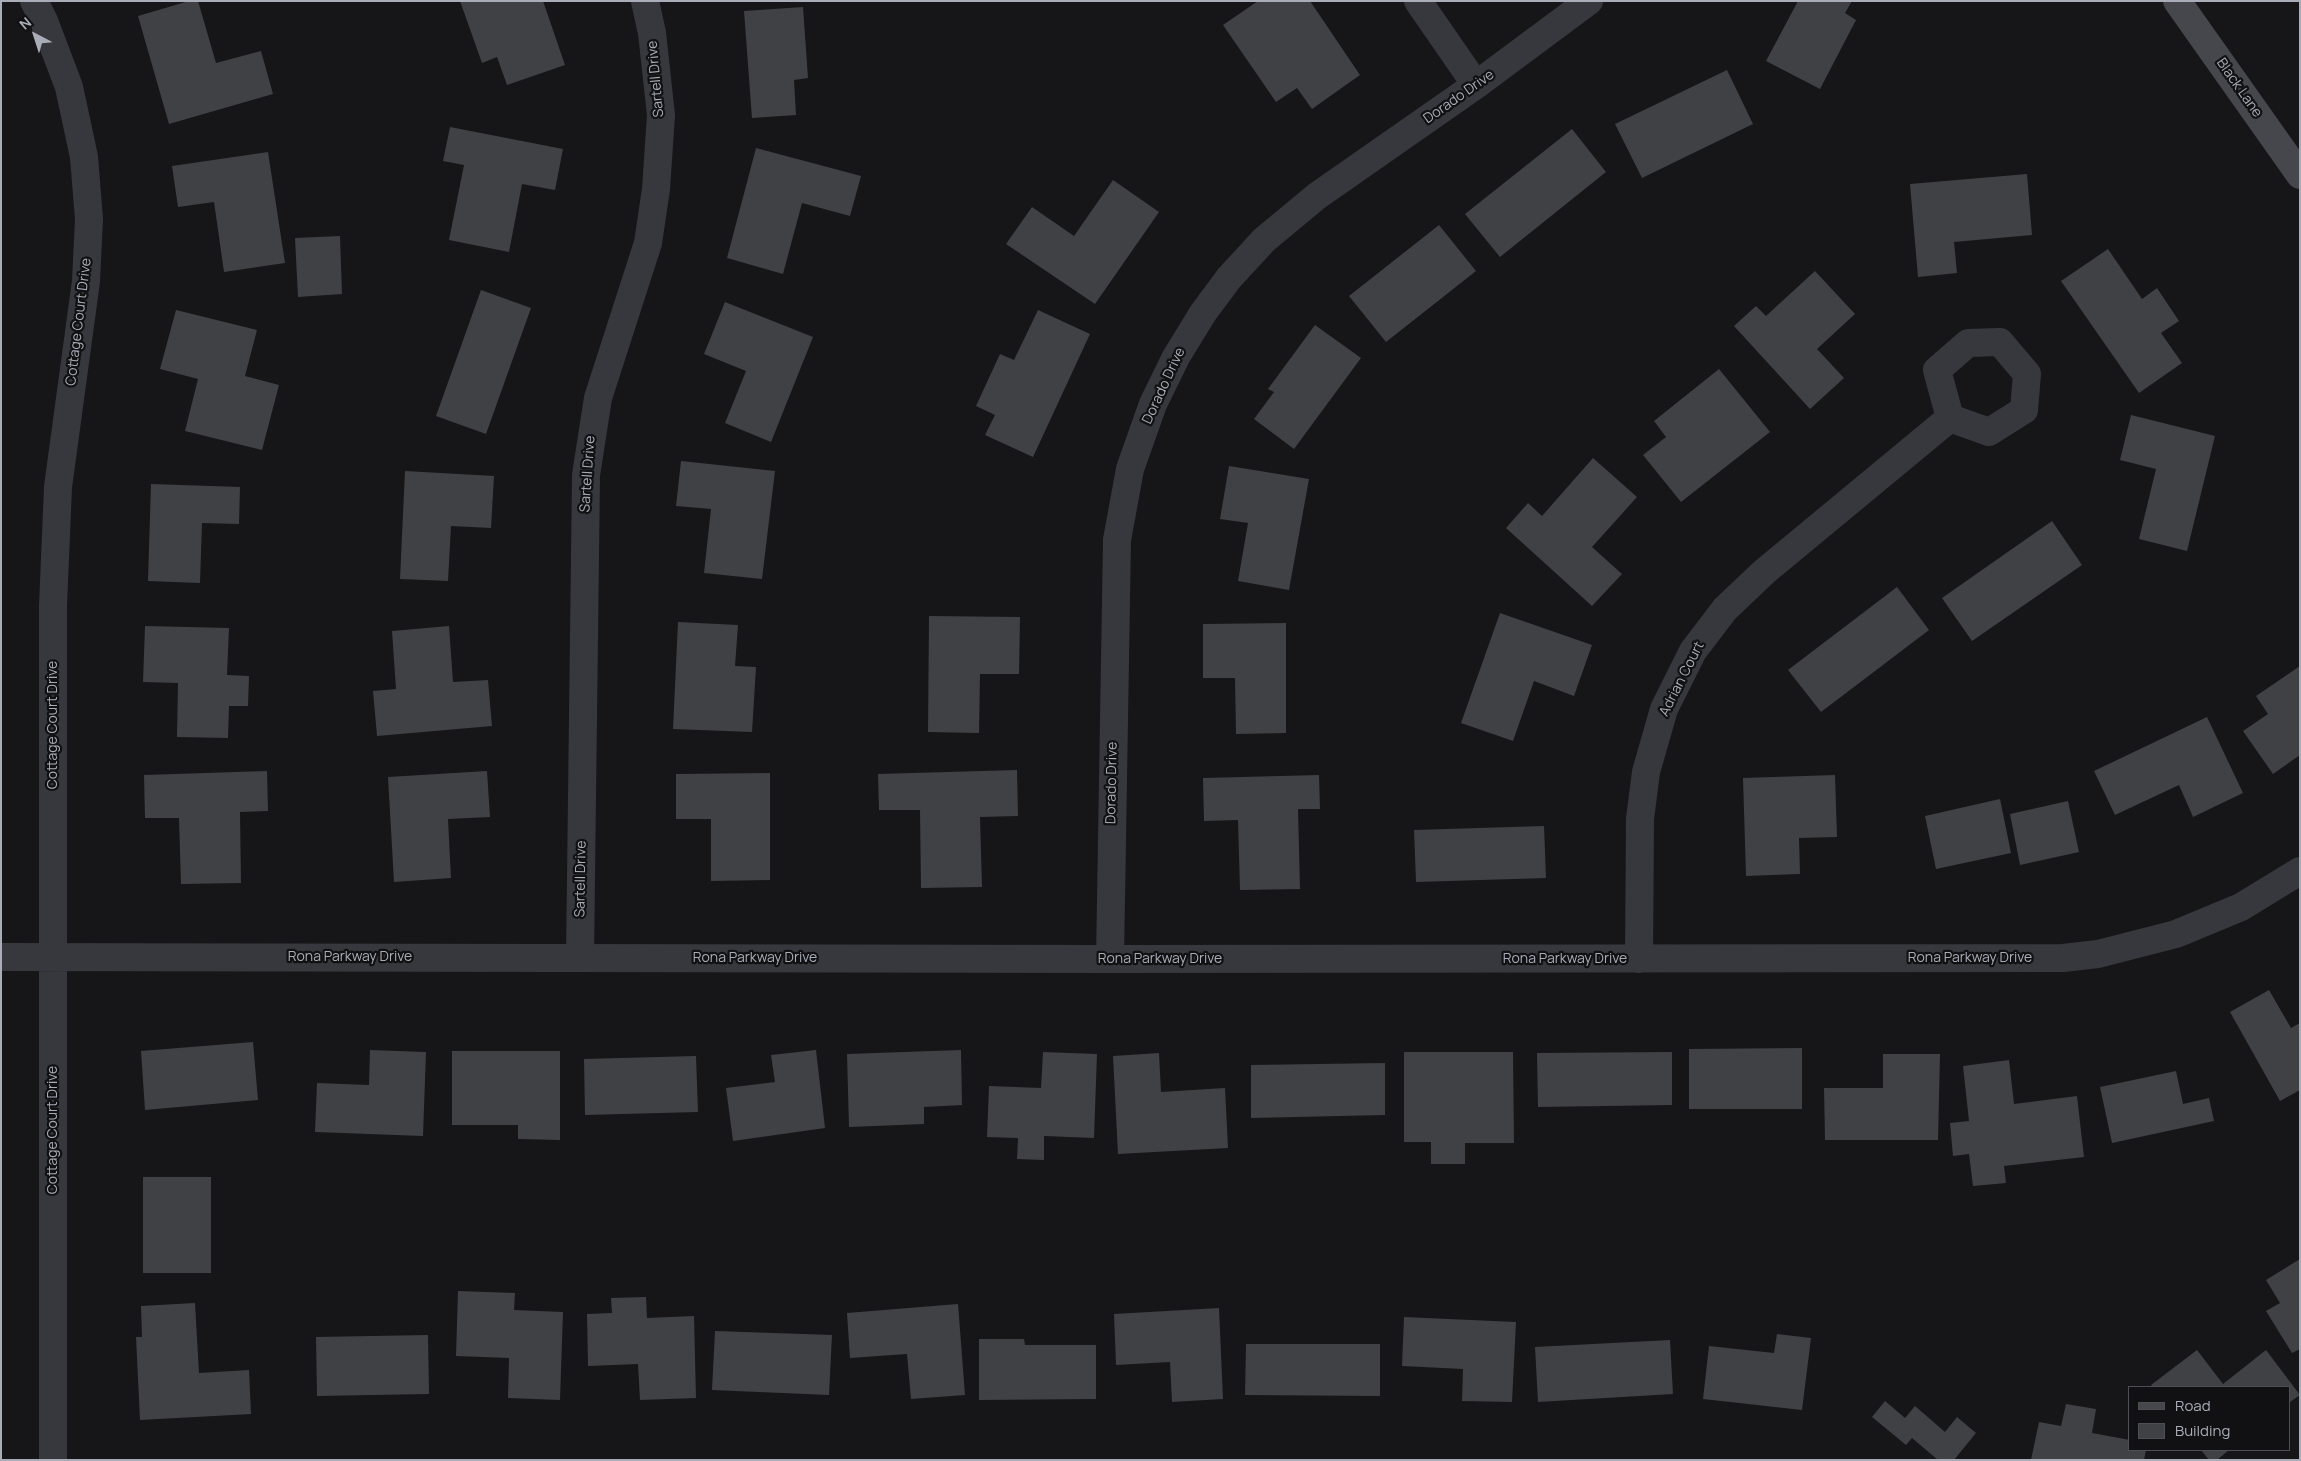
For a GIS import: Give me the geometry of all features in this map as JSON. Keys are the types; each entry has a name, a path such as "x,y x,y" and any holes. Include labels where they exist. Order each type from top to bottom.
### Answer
{"street":[{"name":"Cottage Court Drive","path":"34,1 44,21 69,88 84,157 89,219 86,281 58,487 53,616 53,1460"},
{"name":"Sartell Drive","path":"580,958 586,475 598,398 648,243 656,189 660,115 652,32 645,1"},
{"path":"1418,1 1476,85"},
{"name":"Dorado Drive","path":"1110,959 1117,540 1130,469 1153,404 1176,357 1203,313 1229,278 1264,240 1317,196 1476,85 1589,1"},
{"name":"Black Lane","path":"2178,1 2300,175"},
{"name":"Adrian Court","path":"1639,959 1640,819 1646,772 1664,709 1693,651 1725,609 1764,572 1950,418"},
{"name":"Rona Parkway Drive","path":"1,957 2063,958 2098,954 2184,931 2241,907 2300,871"}],"building":[{"path":"189,1 198,1 216,63 261,51 273,94 169,124 138,16"},
{"path":"460,1 543,1 565,65 507,85 497,57 482,63"},
{"path":"1258,1 1310,1 1360,75 1312,109 1297,88 1276,102 1223,25"},
{"path":"1798,1 1852,1 1845,13 1856,20 1820,89 1766,61"},
{"path":"803,7 808,78 794,80 796,115 752,118 744,11"},
{"path":"1727,70 1753,124 1642,178 1615,124"},
{"path":"450,127 563,149 555,190 522,184 509,252 449,240 464,165 443,161"},
{"path":"1572,129 1606,172 1500,257 1465,214"},
{"path":"756,148 861,176 850,216 802,203 783,274 727,258"},
{"path":"268,152 285,263 224,272 214,202 178,207 172,166"},
{"path":"2027,174 2032,235 1954,242 1957,273 1918,277 1910,184"},
{"path":"1113,180 1159,212 1095,304 1006,244 1032,207 1074,236"},
{"path":"1439,225 1476,271 1386,342 1349,296"},
{"path":"340,236 342,294 298,297 295,238"},
{"path":"2108,249 2142,299 2157,288 2179,321 2161,333 2182,363 2139,393 2061,281"},
{"path":"1815,271 1855,314 1817,349 1844,378 1810,409 1734,326 1756,306 1766,316"},
{"path":"481,290 531,308 486,434 436,416"},
{"path":"725,302 813,337 771,442 725,423 746,371 704,354"},
{"path":"176,310 257,330 245,376 279,385 262,450 185,431 198,379 160,369"},
{"path":"1038,310 1090,334 1033,457 985,435 995,415 976,406 1000,354 1014,360"},
{"path":"1315,325 1361,358 1294,449 1254,419 1274,392 1268,389"},
{"path":"1719,369 1770,432 1681,502 1643,455 1666,437 1654,421"},
{"path":"2131,415 2215,436 2187,551 2139,539 2156,469 2120,460"},
{"path":"1593,458 1637,497 1592,547 1622,574 1592,606 1506,528 1528,503 1542,516"},
{"path":"681,461 775,471 762,579 704,573 711,509 676,506"},
{"path":"1229,466 1309,479 1289,590 1238,581 1248,523 1220,519"},
{"path":"405,471 494,476 491,528 451,526 448,581 400,579"},
{"path":"151,484 240,487 239,524 202,523 200,583 148,581"},
{"path":"2052,521 2082,565 1972,641 1942,598"},
{"path":"1897,587 1929,630 1821,712 1788,670"},
{"path":"1500,613 1592,645 1574,696 1534,681 1513,741 1461,723"},
{"path":"929,616 1020,617 1019,674 980,674 979,733 928,732"},
{"path":"678,622 738,625 735,666 756,667 752,732 673,729"},
{"path":"1286,623 1286,733 1236,734 1235,678 1203,678 1203,624"},
{"path":"145,626 229,628 227,675 249,676 248,706 229,706 228,738 177,737 178,683 143,682"},
{"path":"449,626 453,682 488,680 492,726 377,736 373,691 396,689 392,631"},
{"path":"2300,666 2300,755 2273,774 2243,731 2268,714 2256,696"},
{"path":"2207,717 2243,793 2193,817 2179,785 2115,815 2094,771"},
{"path":"1017,770 1018,816 980,817 982,887 921,888 920,810 879,810 878,774"},
{"path":"267,771 268,811 240,812 241,883 181,884 179,818 145,818 144,775"},
{"path":"487,771 490,817 448,819 451,878 394,882 388,777"},
{"path":"770,773 770,880 711,881 711,819 676,819 676,774"},
{"path":"1319,775 1320,809 1298,809 1300,889 1240,890 1238,820 1204,821 1203,778"},
{"path":"1835,775 1837,837 1799,838 1800,874 1746,876 1743,778"},
{"path":"2000,799 2011,853 1936,869 1925,816"},
{"path":"2068,801 2079,852 2020,865 2010,814"},
{"path":"1544,826 1546,878 1416,882 1414,830"},
{"path":"2269,990 2291,1028 2300,1023 2300,1090 2280,1101 2230,1012"},
{"path":"253,1042 258,1100 145,1110 141,1051"},
{"path":"1802,1048 1802,1109 1689,1109 1689,1049"},
{"path":"370,1050 426,1052 423,1136 315,1132 317,1083 369,1085"},
{"path":"816,1050 825,1128 733,1141 726,1088 775,1082 771,1055"},
{"path":"961,1050 962,1105 924,1107 924,1124 849,1127 847,1054"},
{"path":"452,1051 560,1051 560,1140 518,1139 518,1125 452,1125"},
{"path":"1043,1052 1097,1054 1094,1138 1044,1136 1044,1160 1017,1159 1018,1138 987,1137 989,1086 1041,1088"},
{"path":"1404,1052 1513,1052 1514,1143 1465,1143 1465,1164 1431,1164 1431,1142 1404,1142"},
{"path":"1672,1052 1672,1105 1538,1107 1537,1053"},
{"path":"1159,1053 1161,1092 1225,1088 1228,1148 1118,1154 1113,1056"},
{"path":"1883,1054 1940,1054 1938,1140 1825,1140 1824,1088 1883,1088"},
{"path":"696,1056 698,1112 585,1115 584,1059"},
{"path":"2009,1060 2014,1104 2077,1096 2084,1157 2004,1166 2006,1183 1973,1186 1969,1154 1953,1156 1950,1123 1969,1121 1963,1066"},
{"path":"1385,1063 1385,1115 1251,1118 1251,1065"},
{"path":"2176,1071 2183,1104 2209,1098 2214,1121 2112,1143 2100,1087"},
{"path":"143,1177 211,1177 211,1273 143,1273"},
{"path":"2300,1259 2300,1349 2292,1353 2266,1311 2280,1303 2266,1280"},
{"path":"458,1291 515,1293 514,1310 563,1312 560,1400 508,1398 509,1358 456,1356"},
{"path":"646,1297 647,1318 694,1316 696,1398 640,1400 638,1364 588,1366 587,1314 612,1313 611,1298"},
{"path":"195,1303 199,1373 249,1370 251,1414 140,1420 136,1337 142,1337 141,1306"},
{"path":"958,1304 965,1395 911,1399 907,1354 850,1358 847,1313"},
{"path":"1219,1308 1223,1399 1172,1402 1170,1362 1116,1365 1114,1314"},
{"path":"1404,1317 1516,1322 1512,1402 1462,1401 1463,1369 1402,1366"},
{"path":"715,1331 832,1335 829,1395 712,1390"},
{"path":"1777,1334 1811,1338 1802,1410 1703,1399 1709,1346 1774,1353"},
{"path":"428,1335 429,1394 317,1396 316,1337"},
{"path":"979,1339 1024,1339 1025,1345 1096,1345 1096,1399 979,1400"},
{"path":"1670,1340 1673,1394 1538,1402 1535,1347"},
{"path":"1246,1344 1380,1344 1380,1396 1245,1395"},
{"path":"2197,1350 2223,1384 2266,1350 2300,1395 2291,1401 2291,1386 2151,1385"},
{"path":"1885,1401 1905,1418 1915,1406 1945,1432 1957,1417 1976,1433 1954,1460 1938,1460 1912,1438 1906,1445 1872,1417"},
{"path":"2066,1404 2096,1409 2092,1433 2128,1440 2128,1451 2146,1451 2144,1460 2031,1460 2039,1422 2061,1426"},
{"path":"2202,1451 2228,1451 2217,1460 2209,1460"}]}
